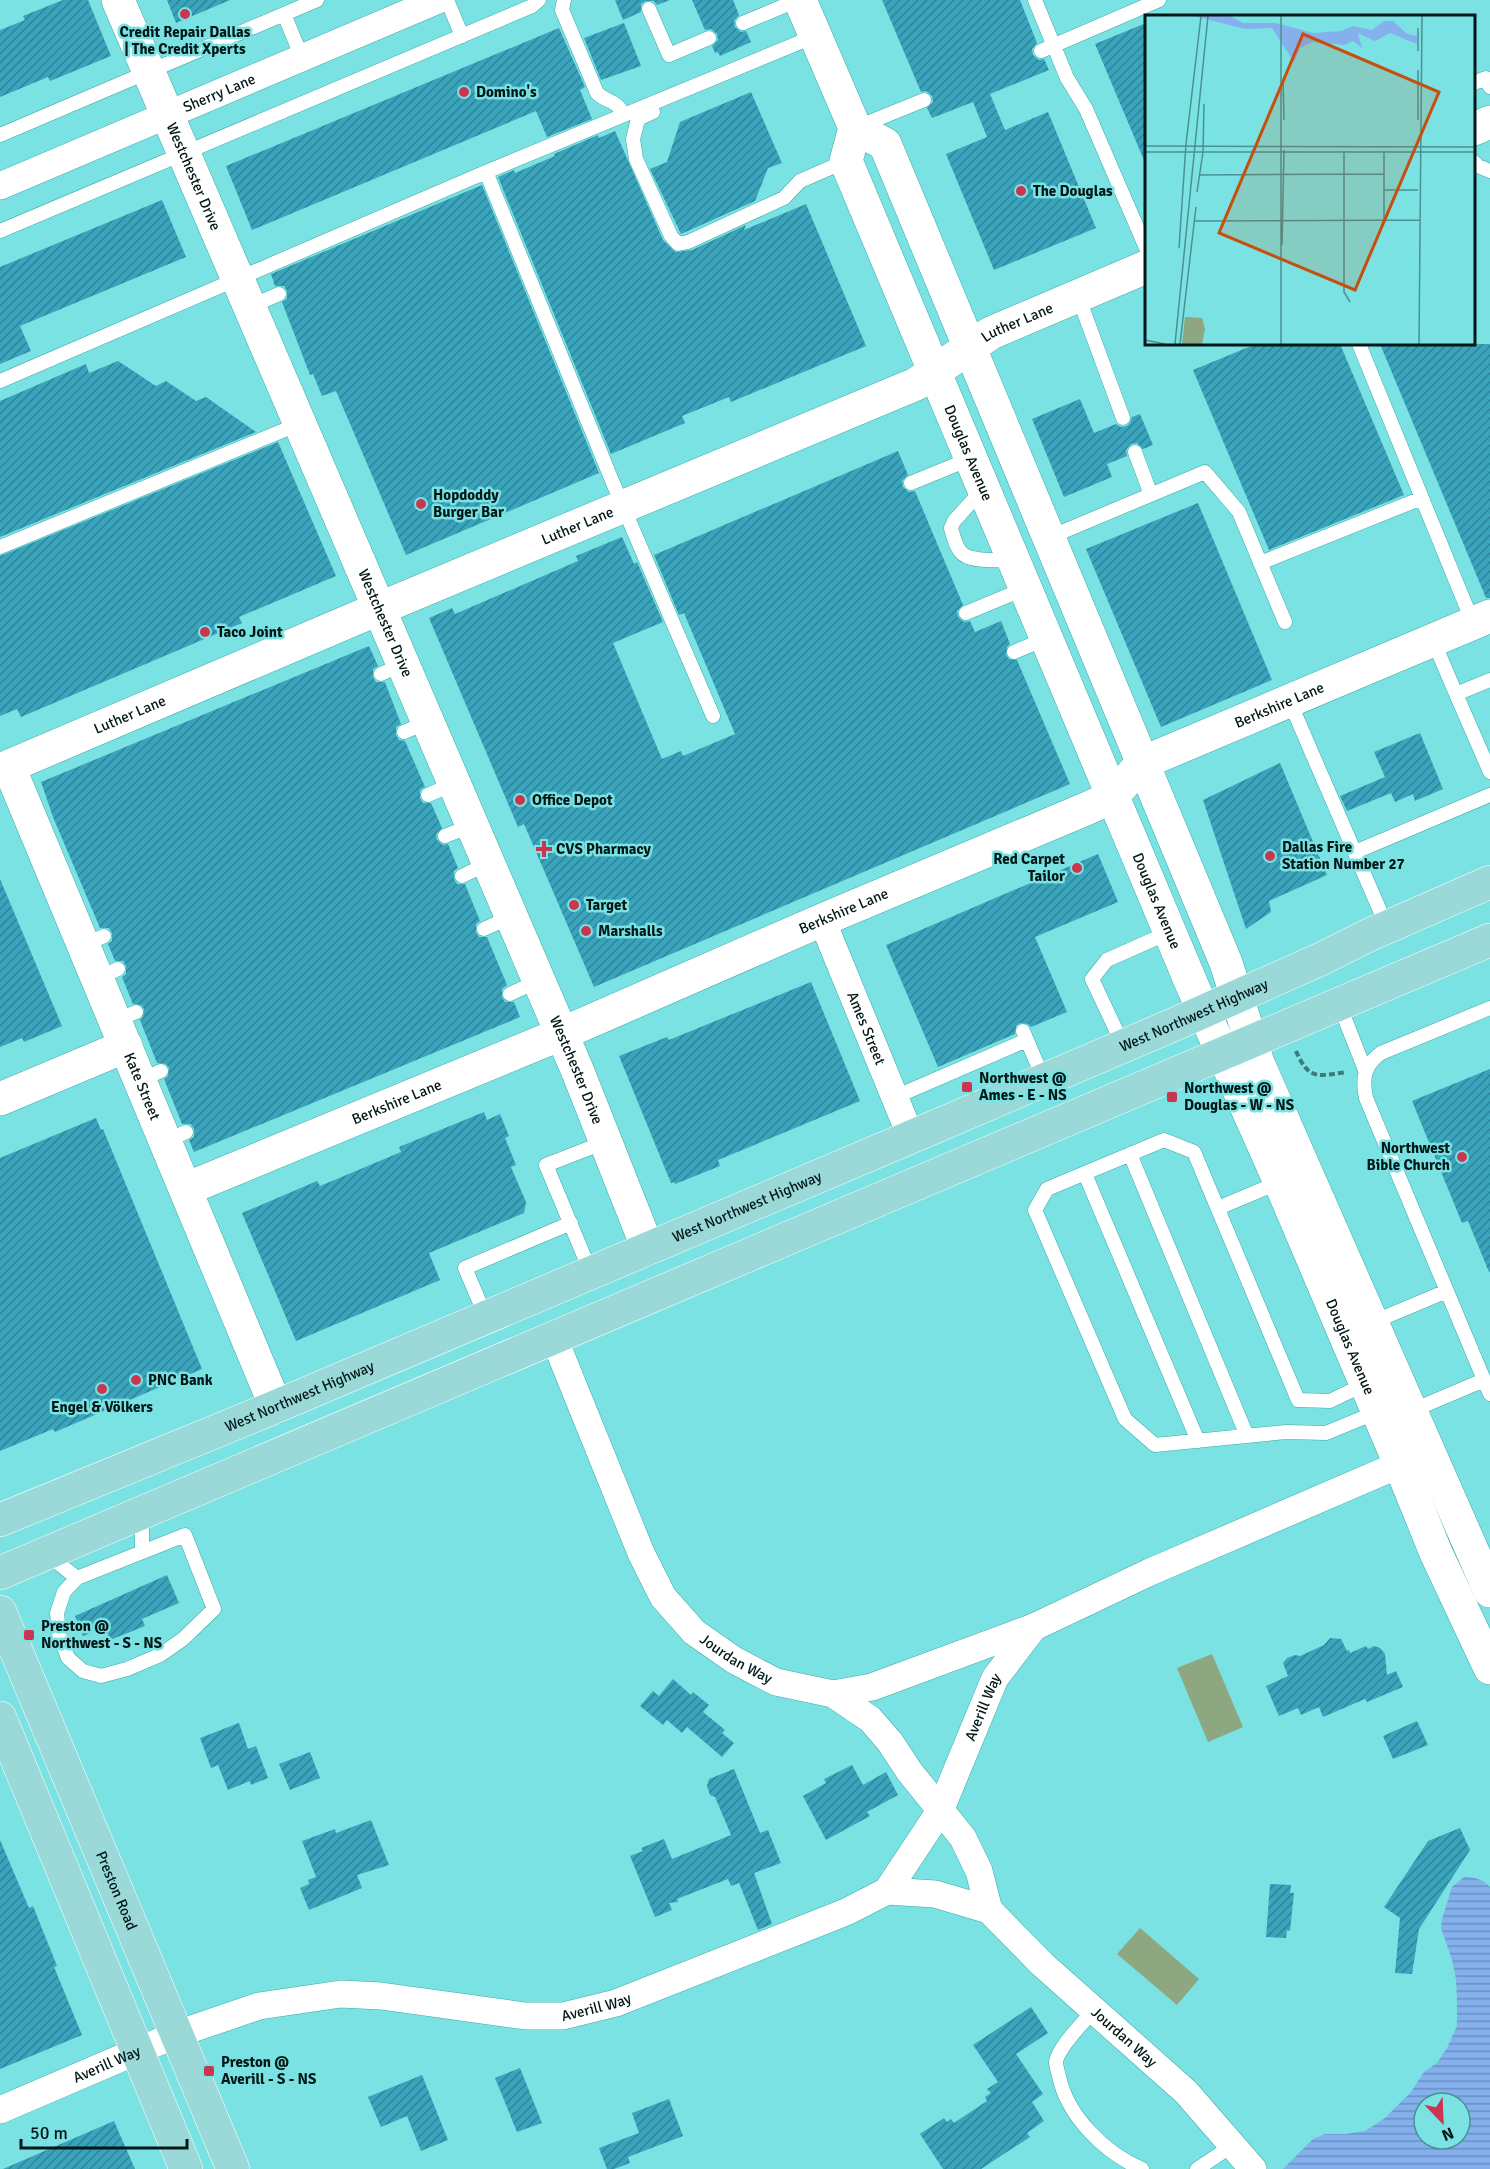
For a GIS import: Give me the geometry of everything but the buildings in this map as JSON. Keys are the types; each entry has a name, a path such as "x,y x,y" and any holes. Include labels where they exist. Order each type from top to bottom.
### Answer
{"main road":[{"name":"West Northwest Highway","path":"0,1520 276,1407 911,1137 1203,1011 1490,882"},
{"path":"0,1573 1490,940"},
{"path":"1321,959 1339,1004"},
{"path":"444,1385 473,1350 630,1282 638,1276 648,1249"},
{"name":"Preston Road","path":"0,1612 233,2169"},
{"path":"0,1718 186,2169"}],"street":[{"name":"Westchester Drive","path":"118,0 378,609 392,669 524,988 561,1034 648,1249"},
{"name":"Sherry Lane","path":"0,186 438,0"},
{"path":"799,0 855,128 846,160"},
{"path":"1475,128 1490,122"},
{"name":"Douglas Avenue","path":"855,128 885,144 1226,963 1236,996 1237,1047 1280,1182 1371,1398 1414,1458 1488,1581"},
{"name":"Douglas Avenue","path":"846,160 1203,1011 1262,1073 1373,1322 1411,1411 1414,1458 1436,1553 1487,1653"},
{"name":"Luther Lane","path":"4,769 378,609 916,384 990,333 1145,267"},
{"path":"1020,574 1064,573"},
{"name":"Berkshire Lane","path":"186,1189 561,1034 1112,797 1142,763 1481,620"},
{"path":"1047,638 1084,622"},
{"name":"Kate Street","path":"4,769 38,823 64,885 94,940 126,1026 176,1136 186,1189 276,1407"},
{"name":"Ames Street","path":"822,920 911,1137"},
{"path":"0,1099 126,1026"},
{"name":"Jourdan Way","path":"554,1338 640,1553 663,1597 694,1632 734,1660 776,1682 833,1694 870,1719 963,1838 980,1871 989,1910"},
{"name":"Averill Way","path":"833,1694 872,1687 1034,1627 1150,1572 1414,1458"},
{"name":"Averill Way","path":"0,2110 177,2034 259,2006 341,1994 381,1996 525,2016 563,2016 616,2003 846,1912 887,1891 940,1811 995,1678 1034,1627"},
{"name":"Jourdan Way","path":"887,1891 934,1894 989,1910 1042,1964 1186,2092 1253,2169"}],"lane":[{"path":"0,135 317,0"},
{"path":"447,0 462,36"},
{"path":"0,231 532,6 539,0"},
{"path":"564,0 562,10 597,93 602,99 615,102 624,115"},
{"path":"743,23 799,0"},
{"path":"1035,0 1047,48 1086,109 1145,246"},
{"path":"1047,48 1159,0"},
{"path":"649,9 669,55 709,38"},
{"path":"284,14 302,58"},
{"path":"0,381 243,293 486,172 817,39"},
{"path":"817,39 638,119 626,142 636,159 665,238 678,244 688,242 784,198 800,181 846,160"},
{"path":"855,128 924,100"},
{"path":"1475,164 1490,171"},
{"path":"486,172 623,506 713,716"},
{"path":"243,293 279,294"},
{"path":"1077,296 1123,418"},
{"path":"1359,345 1422,498 1481,620"},
{"path":"0,547 299,424"},
{"path":"1135,452 1151,495"},
{"path":"911,483 972,458"},
{"path":"1050,537 1205,472 1239,513 1285,622"},
{"path":"985,488 954,521 951,528 959,550 966,557 984,560 1020,574"},
{"path":"1260,563 1422,498"},
{"path":"966,613 1020,574"},
{"path":"1014,652 1047,638"},
{"path":"1433,640 1490,772"},
{"path":"1456,694 1490,680"},
{"path":"1288,700 1387,927"},
{"path":"1355,852 1490,795"},
{"path":"1123,1046 1092,980 1107,960 1170,932"},
{"path":"1339,1004 1365,1070"},
{"path":"1490,1008 1381,1053 1365,1070 1363,1084 1366,1098 1490,1394"},
{"path":"895,1097 1025,1036 1044,1080"},
{"path":"1164,1140 1194,1152 1298,1400 1330,1401 1371,1398 1326,1433 1286,1432 1155,1445 1125,1419 1035,1210 1047,1189 1164,1140"},
{"path":"591,1273 546,1165 605,1142"},
{"path":"1130,1154 1247,1436"},
{"path":"1084,1174 1198,1441"},
{"path":"1218,1208 1280,1182"},
{"path":"486,1317 465,1268 571,1223"},
{"path":"1373,1322 1447,1291"},
{"path":"1411,1411 1484,1380"},
{"path":"142,1514 142,1551"},
{"path":"185,1535 214,1609 183,1639 160,1655 127,1669 101,1676 83,1671 68,1658 59,1634 57,1613 64,1592 77,1578 185,1535"},
{"path":"46,1554 77,1578"},
{"path":"1094,2010 1068,2040 1056,2062 1061,2085 1070,2106 1102,2144 1130,2164 1142,2169"},
{"path":"1197,2169 1233,2145"}],"path":[{"path":"1293,1045 1305,1070 1311,1074 1319,1076 1365,1070"}],"green space":[{"path":"1212,1654 1243,1727 1208,1742 1177,1668"},
{"path":"1140,1928 1199,1979 1177,2005 1117,1954"}],"water":[{"path":"1464,1877 1478,1879 1490,1887 1490,2169 1283,2169 1313,2139 1325,2134 1365,2131 1385,2118 1411,2092 1424,2072 1437,2063 1447,2048 1457,2026 1457,2001 1456,1979 1441,1928 1452,1887"}],"place":[{"name":"Credit Repair Dallas | The Credit Xperts","path":"185,14"},
{"name":"Domino's","path":"464,92"},
{"name":"The Douglas","path":"1021,191"},
{"name":"Hopdoddy Burger Bar","path":"421,504"},
{"name":"Taco Joint","path":"205,632"},
{"name":"Office Depot","path":"520,800"},
{"name":"CVS Pharmacy","path":"544,849"},
{"name":"Dallas Fire Station Number 27","path":"1270,856"},
{"name":"Red Carpet Tailor","path":"1077,868"},
{"name":"Target","path":"574,905"},
{"name":"Marshalls","path":"586,931"},
{"name":"Northwest @ Ames - E - NS","path":"967,1087"},
{"name":"Northwest @ Douglas - W - NS","path":"1172,1097"},
{"name":"Northwest Bible Church","path":"1462,1157"},
{"name":"PNC Bank","path":"136,1380"},
{"name":"Engel & Völkers","path":"102,1389"},
{"name":"Preston @ Northwest - S - NS","path":"29,1635"},
{"name":"Preston @ Averill - S - NS","path":"209,2071"}]}
